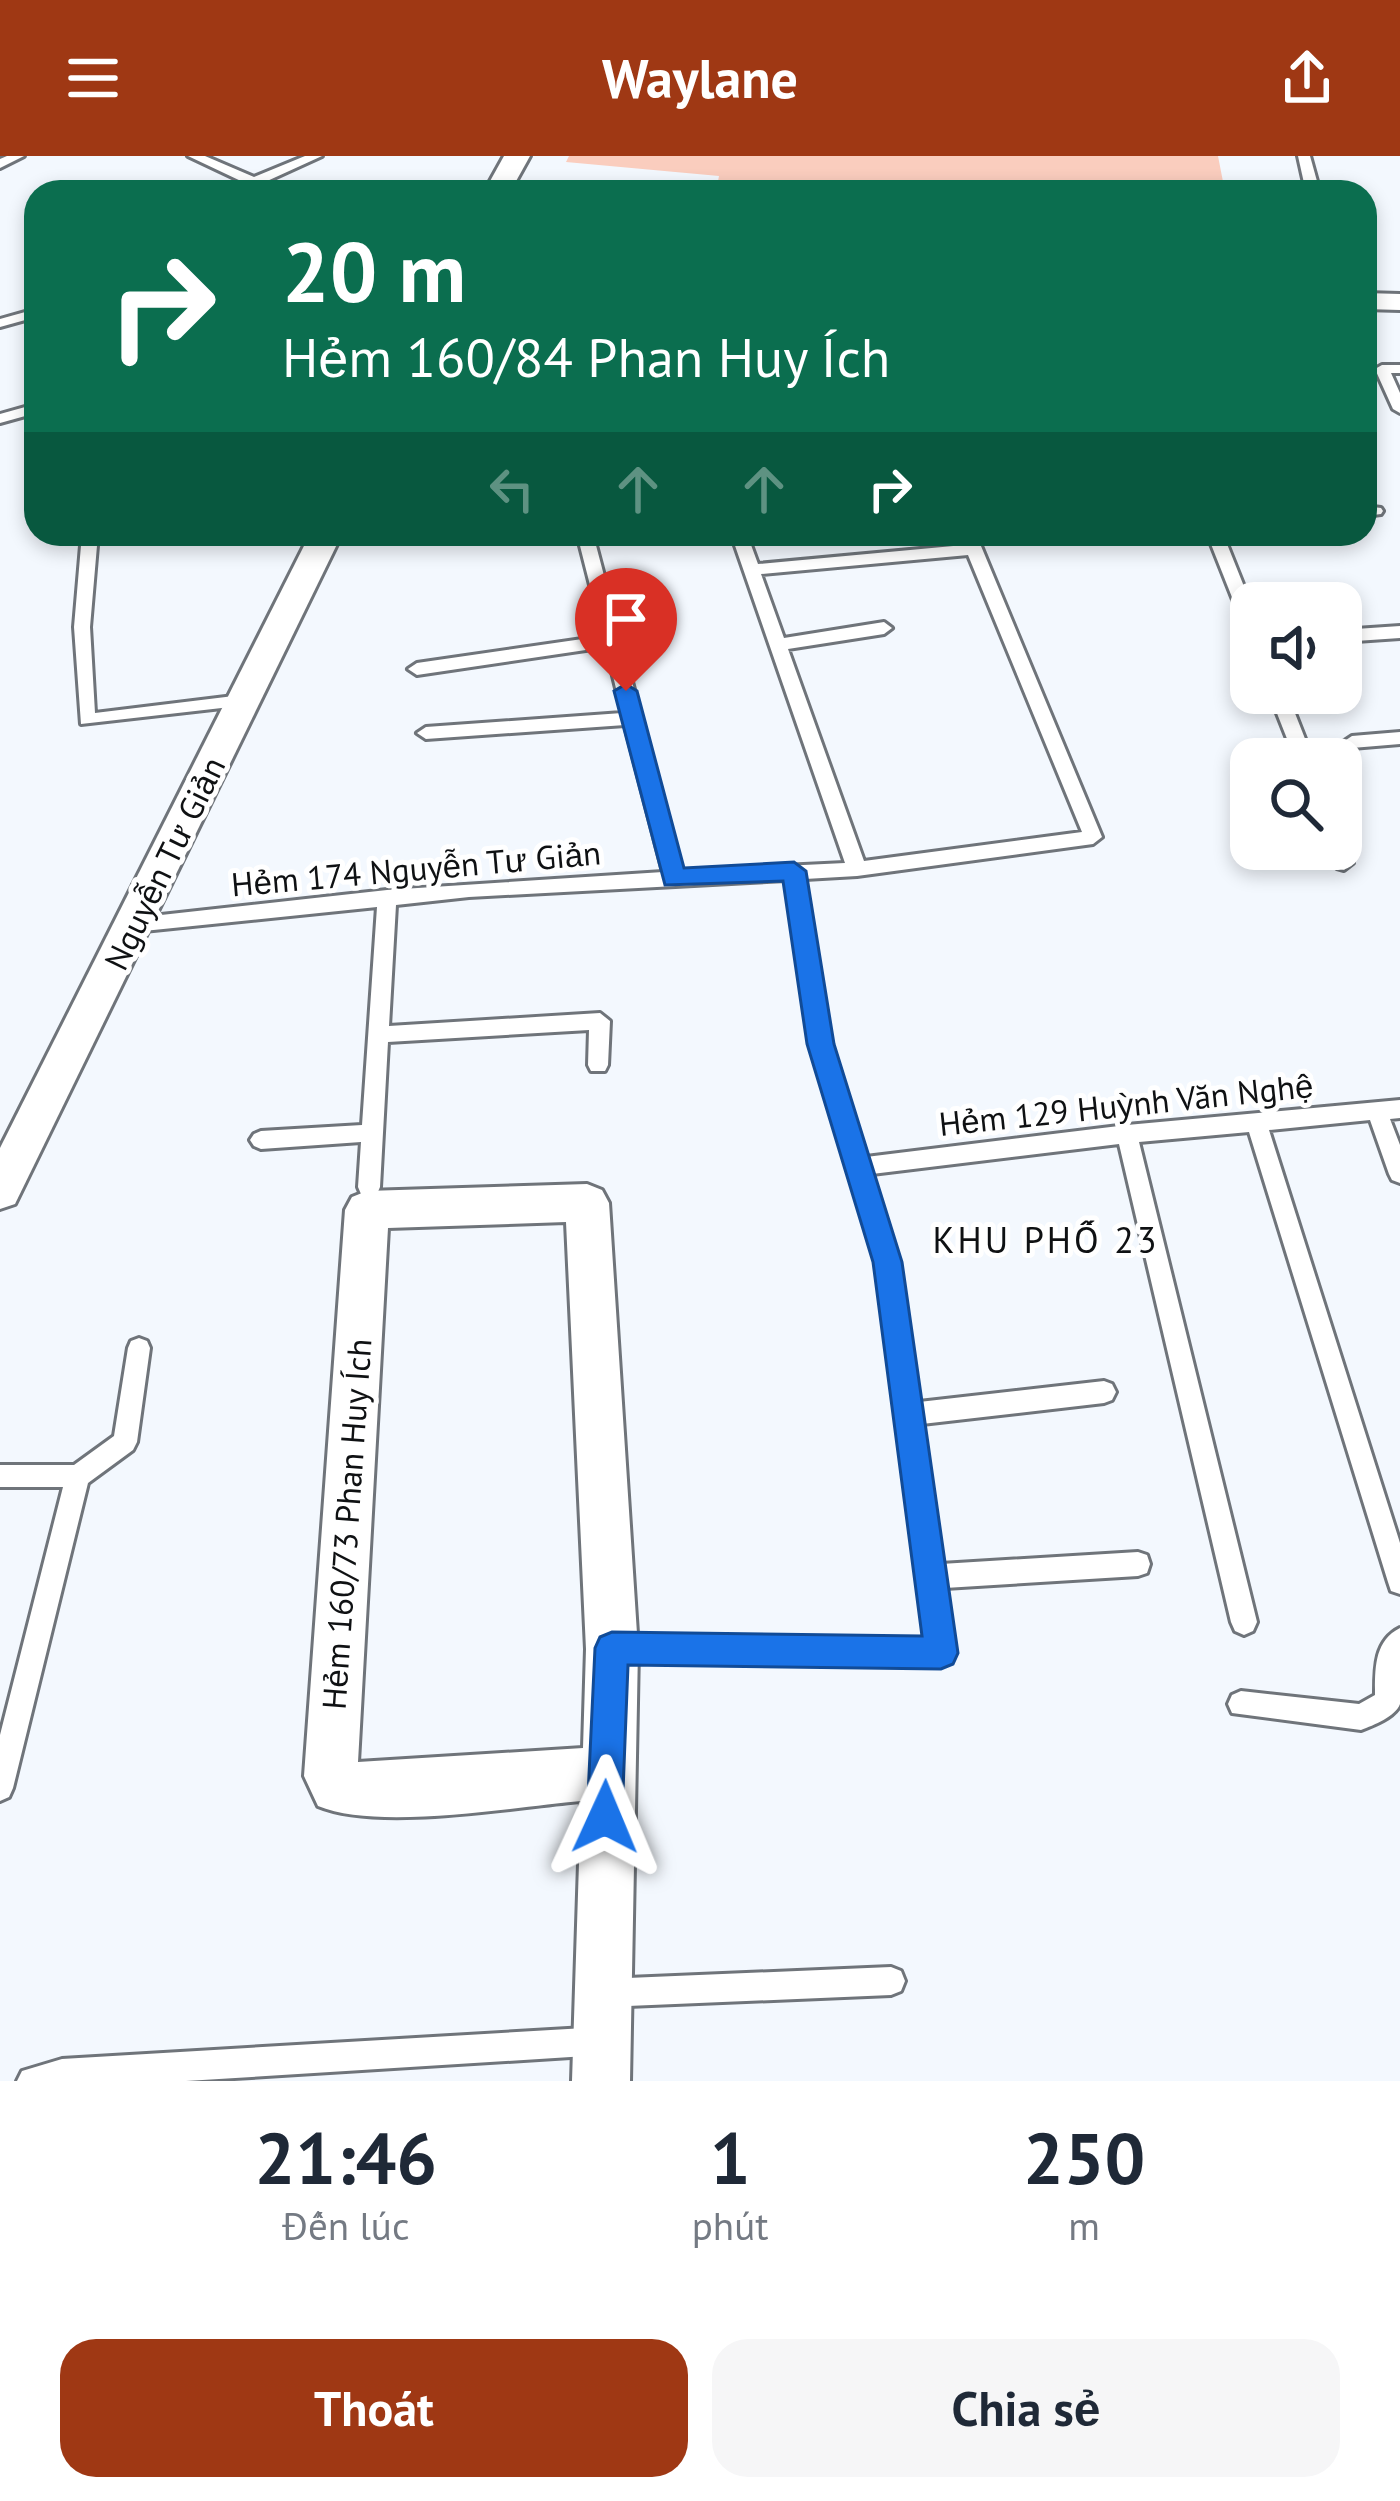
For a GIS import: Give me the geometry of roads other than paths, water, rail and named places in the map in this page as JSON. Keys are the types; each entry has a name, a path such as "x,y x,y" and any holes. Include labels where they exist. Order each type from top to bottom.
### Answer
{"street":[{"name":"Nguyễn Tư Giản","path":"0,1191 320,546"},
{"name":"Hẻm 160/73 Phan Huy Ích","path":"605,1773 377,1790 338,1787 331,1776 367,1210 587,1203 612,1648"},
{"path":"602,2038 605,1773 612,1648"}],"lane":[{"path":"0,164 18,156"},
{"path":"194,156 248,180"},
{"path":"259,180 295,169 316,156"},
{"path":"1400,369 1382,369 1400,409"},
{"path":"89,546 82,627 87,720 242,701"},
{"path":"588,546 674,878"},
{"path":"743,546 857,869"},
{"path":"752,570 940,546"},
{"name":"Hẻm 174 Nguyễn Tư Giản","path":"134,925 387,897 857,869 1093,837 973,546"},
{"path":"1220,546 1234,582"},
{"path":"778,645 884,628"},
{"path":"1362,635 1400,632"},
{"path":"417,669 612,640"},
{"path":"426,733 632,718"},
{"path":"1362,741 1400,738"},
{"path":"612,1648 941,1653 887,1262 820,1044 794,871"},
{"path":"370,1187 387,897"},
{"path":"378,1034 600,1022 598,1065"},
{"path":"1389,1110 1400,1174"},
{"name":"Hẻm 129 Huỳnh Văn Nghệ","path":"859,1167 1126,1134 1389,1110"},
{"path":"1257,1124 1400,1582"},
{"path":"261,1140 372,1133"},
{"path":"1126,1134 1244,1622"},
{"path":"0,1476 78,1476 125,1442 139,1348"},
{"path":"909,1414 1104,1392"},
{"path":"0,1788 78,1476"},
{"path":"931,1576 1138,1564"},
{"path":"1241,1704 1361,1718 1388,1702 1388,1661 1400,1641"},
{"path":"32,2081 260,2059 602,2038 891,1981"}],"district":[{"name":"KHU PHỐ 23","path":"1046,1239"}]}
